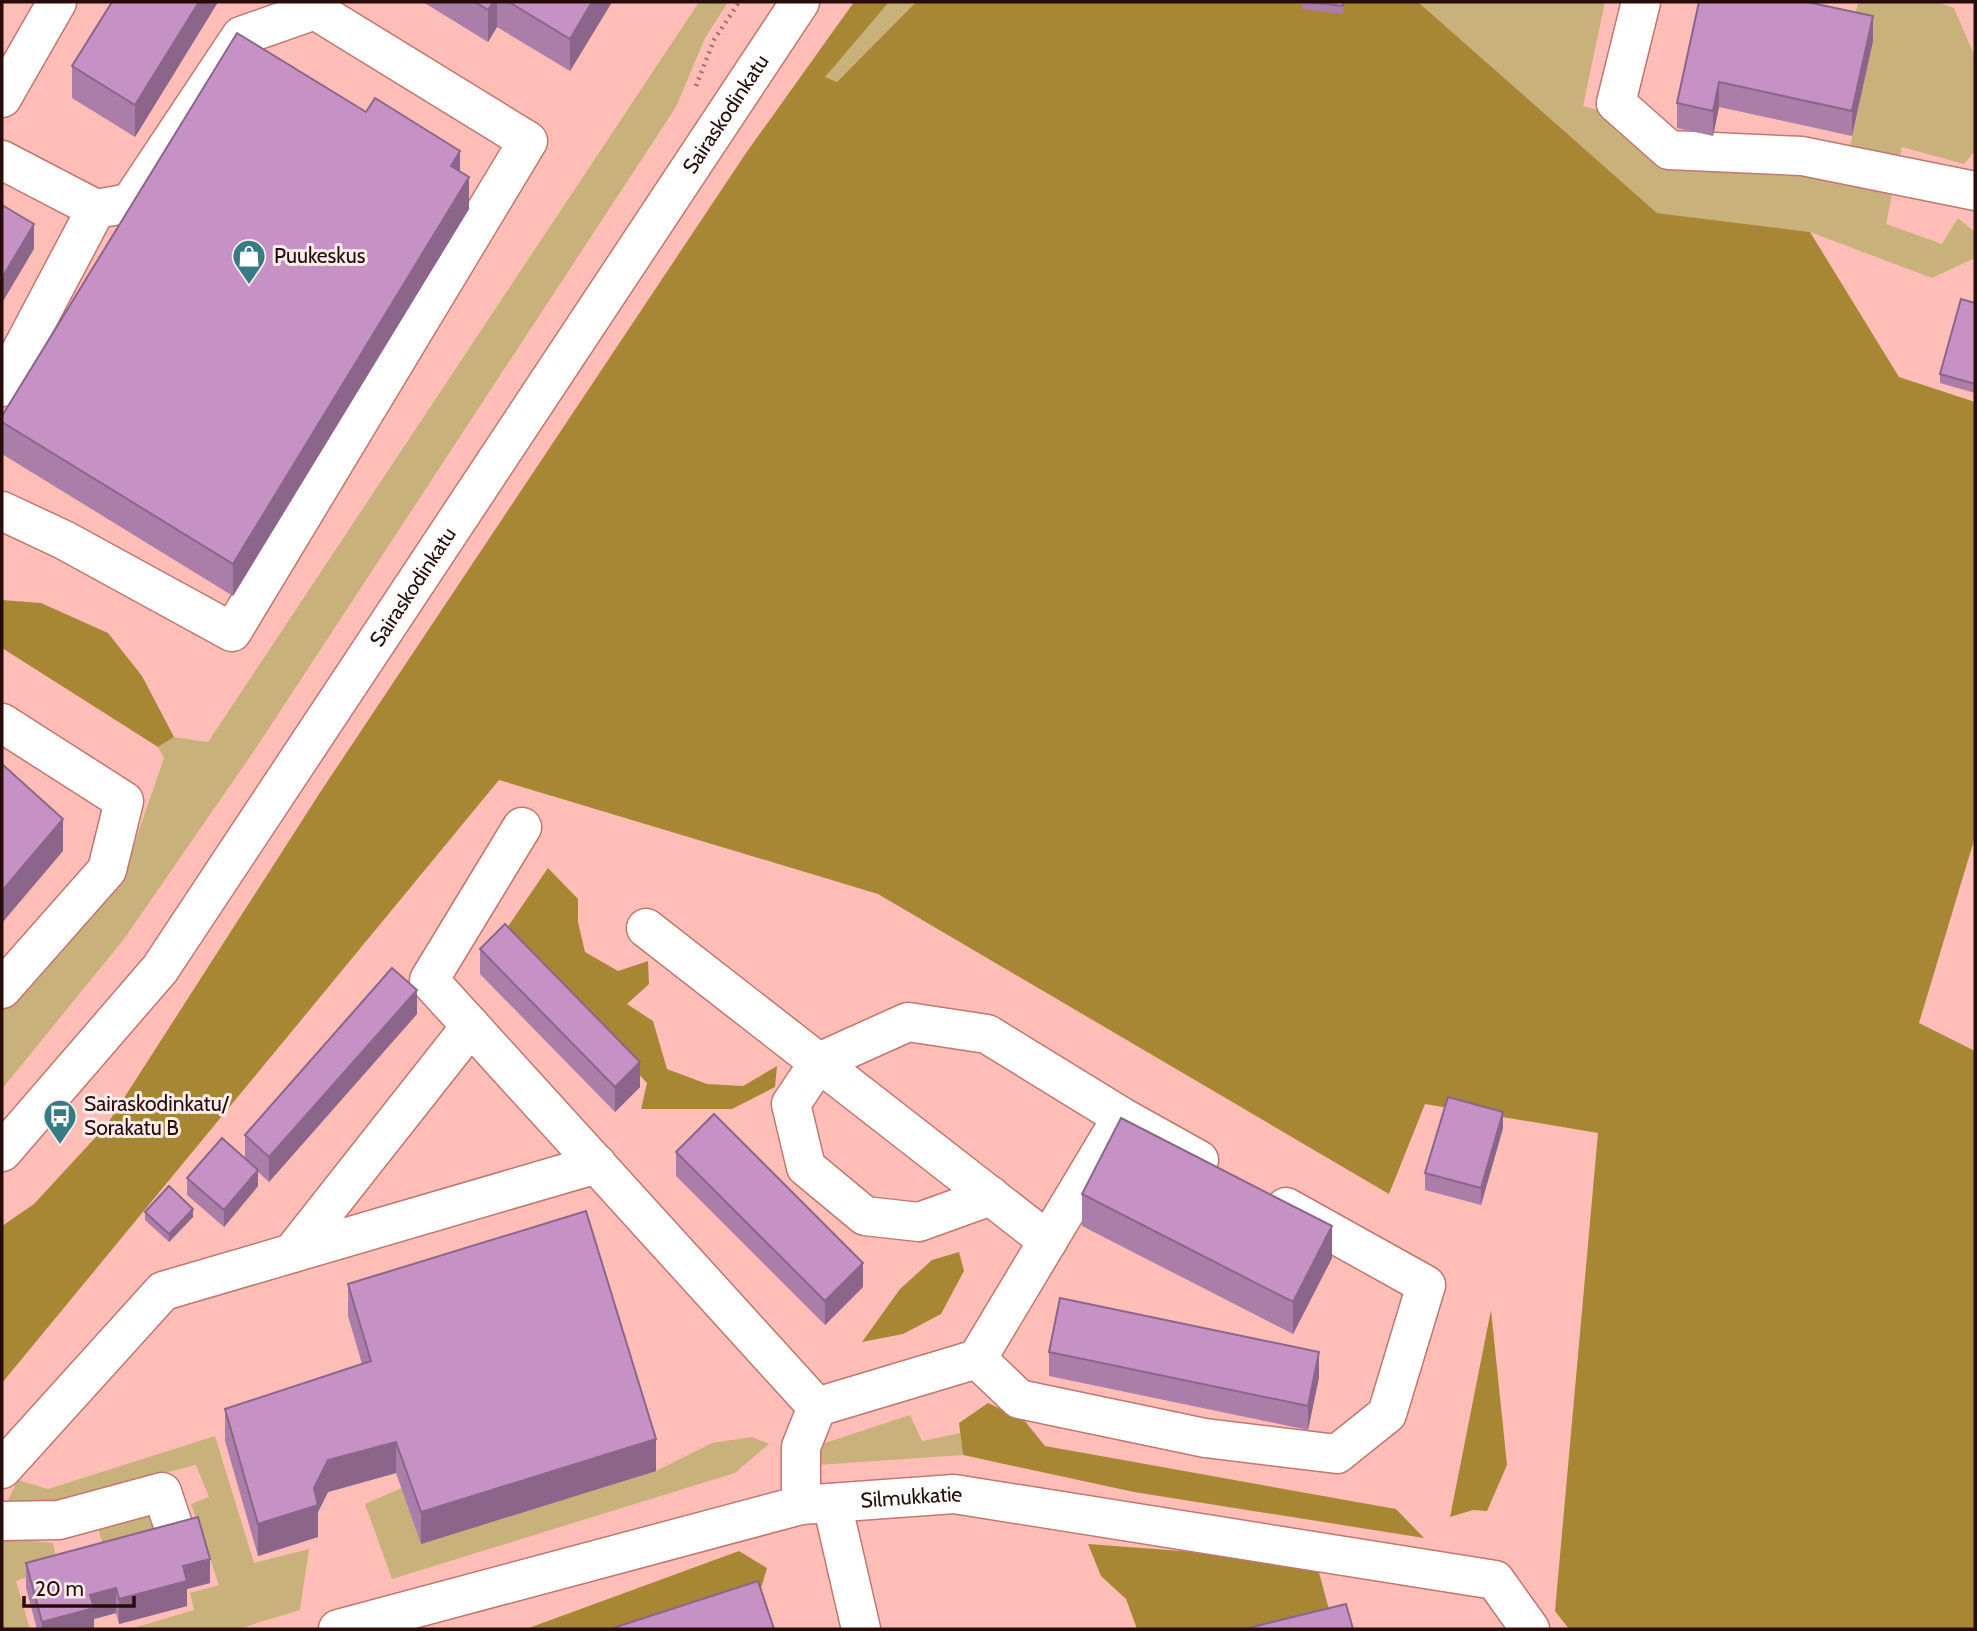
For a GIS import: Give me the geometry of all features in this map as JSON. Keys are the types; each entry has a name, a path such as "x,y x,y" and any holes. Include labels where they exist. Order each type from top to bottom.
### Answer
{"main road":[{"name":"Sairaskodinkatu","path":"2,1152 160,969 800,2"},
{"path":"1640,2 1616,103 1669,150 1802,156 1975,191"},
{"path":"2,98 54,3"},
{"path":"2,160 96,209 130,203 241,36 315,10 528,141 232,632 64,540 2,511"},
{"path":"2,387 96,209"},
{"path":"2,723 124,801 107,870 2,989"},
{"path":"522,827 429,980 817,1407"},
{"path":"646,928 1048,1241"},
{"path":"977,1359 1019,1399 1205,1438 1337,1454 1387,1414 1426,1285 1122,1117 987,1034 908,1022 819,1062 791,1104 806,1167 865,1216 919,1222 991,1196"},
{"path":"292,1253 471,1026"},
{"path":"817,1407 977,1359 1122,1117"},
{"path":"2,1469 163,1291 597,1164"},
{"path":"817,1407 802,1447 816,1504 861,1629"},
{"path":"2,1521 64,1536 162,1492 175,1531"},
{"name":"Silmukkatie","path":"338,1629 816,1504 954,1494 1495,1580 1530,1629"}],"shaded area":[{"path":"699,2 728,2 705,38 676,107 256,748 124,939 2,1089 2,1011 65,931 129,859 164,758 158,747 174,737 208,742"},
{"path":"854,2 889,2 825,77 837,82 916,2 1418,2 1657,213 1810,232 1899,377 1975,402 1975,837 1919,1023 1975,1051 1975,1629 1569,1629 1555,1611 1598,1133 1425,1104 1389,1194 878,894 499,780 2,1383 2,1226 34,1204 106,1126 321,791 746,153"},
{"path":"889,2 916,2 837,82 824,77"},
{"path":"1418,2 1605,2 1583,106 1612,114 1623,135 1664,158 1844,174 1873,41 1851,36 1858,2 1937,2 1954,8 1975,57 1975,151 1964,164 1902,147 1886,224 1942,244 1958,218 1975,232 1975,258 1932,278 1810,232 1657,213"},
{"path":"2,600 41,603 108,633 142,676 174,737 158,747 2,648"},
{"path":"548,868 578,899 578,922 585,952 618,971 648,961 649,984 627,1004 653,1021 667,1069 707,1084 743,1086 777,1066 775,1087 732,1109 641,1109 647,1083 505,931"},
{"path":"959,1252 964,1271 941,1314 903,1334 862,1342 900,1289 932,1260"},
{"path":"1491,1310 1507,1465 1487,1511 1473,1510 1450,1517"},
{"path":"988,1403 1024,1420 1045,1446 1396,1509 1424,1538 1134,1492 963,1455 959,1423"},
{"path":"910,1415 922,1441 960,1433 963,1455 818,1465 813,1447"},
{"path":"215,1436 254,1563 309,1549 300,1610 238,1629 130,1629 194,1610 190,1593 219,1585 191,1504 209,1497 196,1465 29,1507 7,1502 18,1480 48,1489"},
{"path":"752,1437 769,1444 735,1473 392,1579 365,1504 402,1488 421,1544 656,1471 712,1443"},
{"path":"147,1511 165,1545 107,1561 97,1524"},
{"path":"2,1538 53,1543 58,1566 16,1581 30,1629 2,1629"},
{"path":"1088,1544 1275,1558 1317,1565 1331,1617 1323,1629 1137,1629 1126,1599 1101,1576"},
{"path":"739,1551 767,1568 757,1602 658,1629 526,1629"}],"building":[{"path":"112,2 199,2 135,105 72,66"},
{"path":"475,2 493,2 488,10"},
{"path":"509,2 592,2 570,39"},
{"path":"1308,2 1343,2 1343,6"},
{"path":"1699,2 1807,2 1873,16 1852,111 1719,82 1713,111 1677,103"},
{"path":"237,33 366,112 375,98 460,151 451,166 469,177 233,564 2,422 2,416"},
{"path":"2,205 34,224 2,278"},
{"path":"1961,299 1975,303 1975,384 1940,374"},
{"path":"2,764 63,819 2,891"},
{"path":"505,924 640,1062 615,1087 480,949"},
{"path":"392,968 417,990 269,1157 245,1135"},
{"path":"1448,1097 1503,1112 1481,1188 1425,1173"},
{"path":"714,1114 863,1263 825,1301 676,1152"},
{"path":"1121,1118 1332,1226 1293,1302 1082,1194"},
{"path":"222,1138 258,1170 224,1210 187,1178"},
{"path":"169,1186 193,1209 169,1234 145,1212"},
{"path":"586,1211 656,1439 421,1512 396,1442 328,1460 314,1488 318,1505 258,1524 225,1409 371,1361 348,1284"},
{"path":"1060,1298 1319,1352 1308,1406 1049,1352"},
{"path":"198,1517 210,1559 183,1566 187,1581 119,1599 116,1588 90,1595 94,1608 42,1622 26,1563"},
{"path":"758,1581 774,1629 610,1629"},
{"path":"1346,1604 1353,1629 1244,1629"}],"place":[{"name":"Puukeskus","path":"249,286"},
{"name":"Sairaskodinkatu/ Sorakatu B","path":"60,1146"}]}
